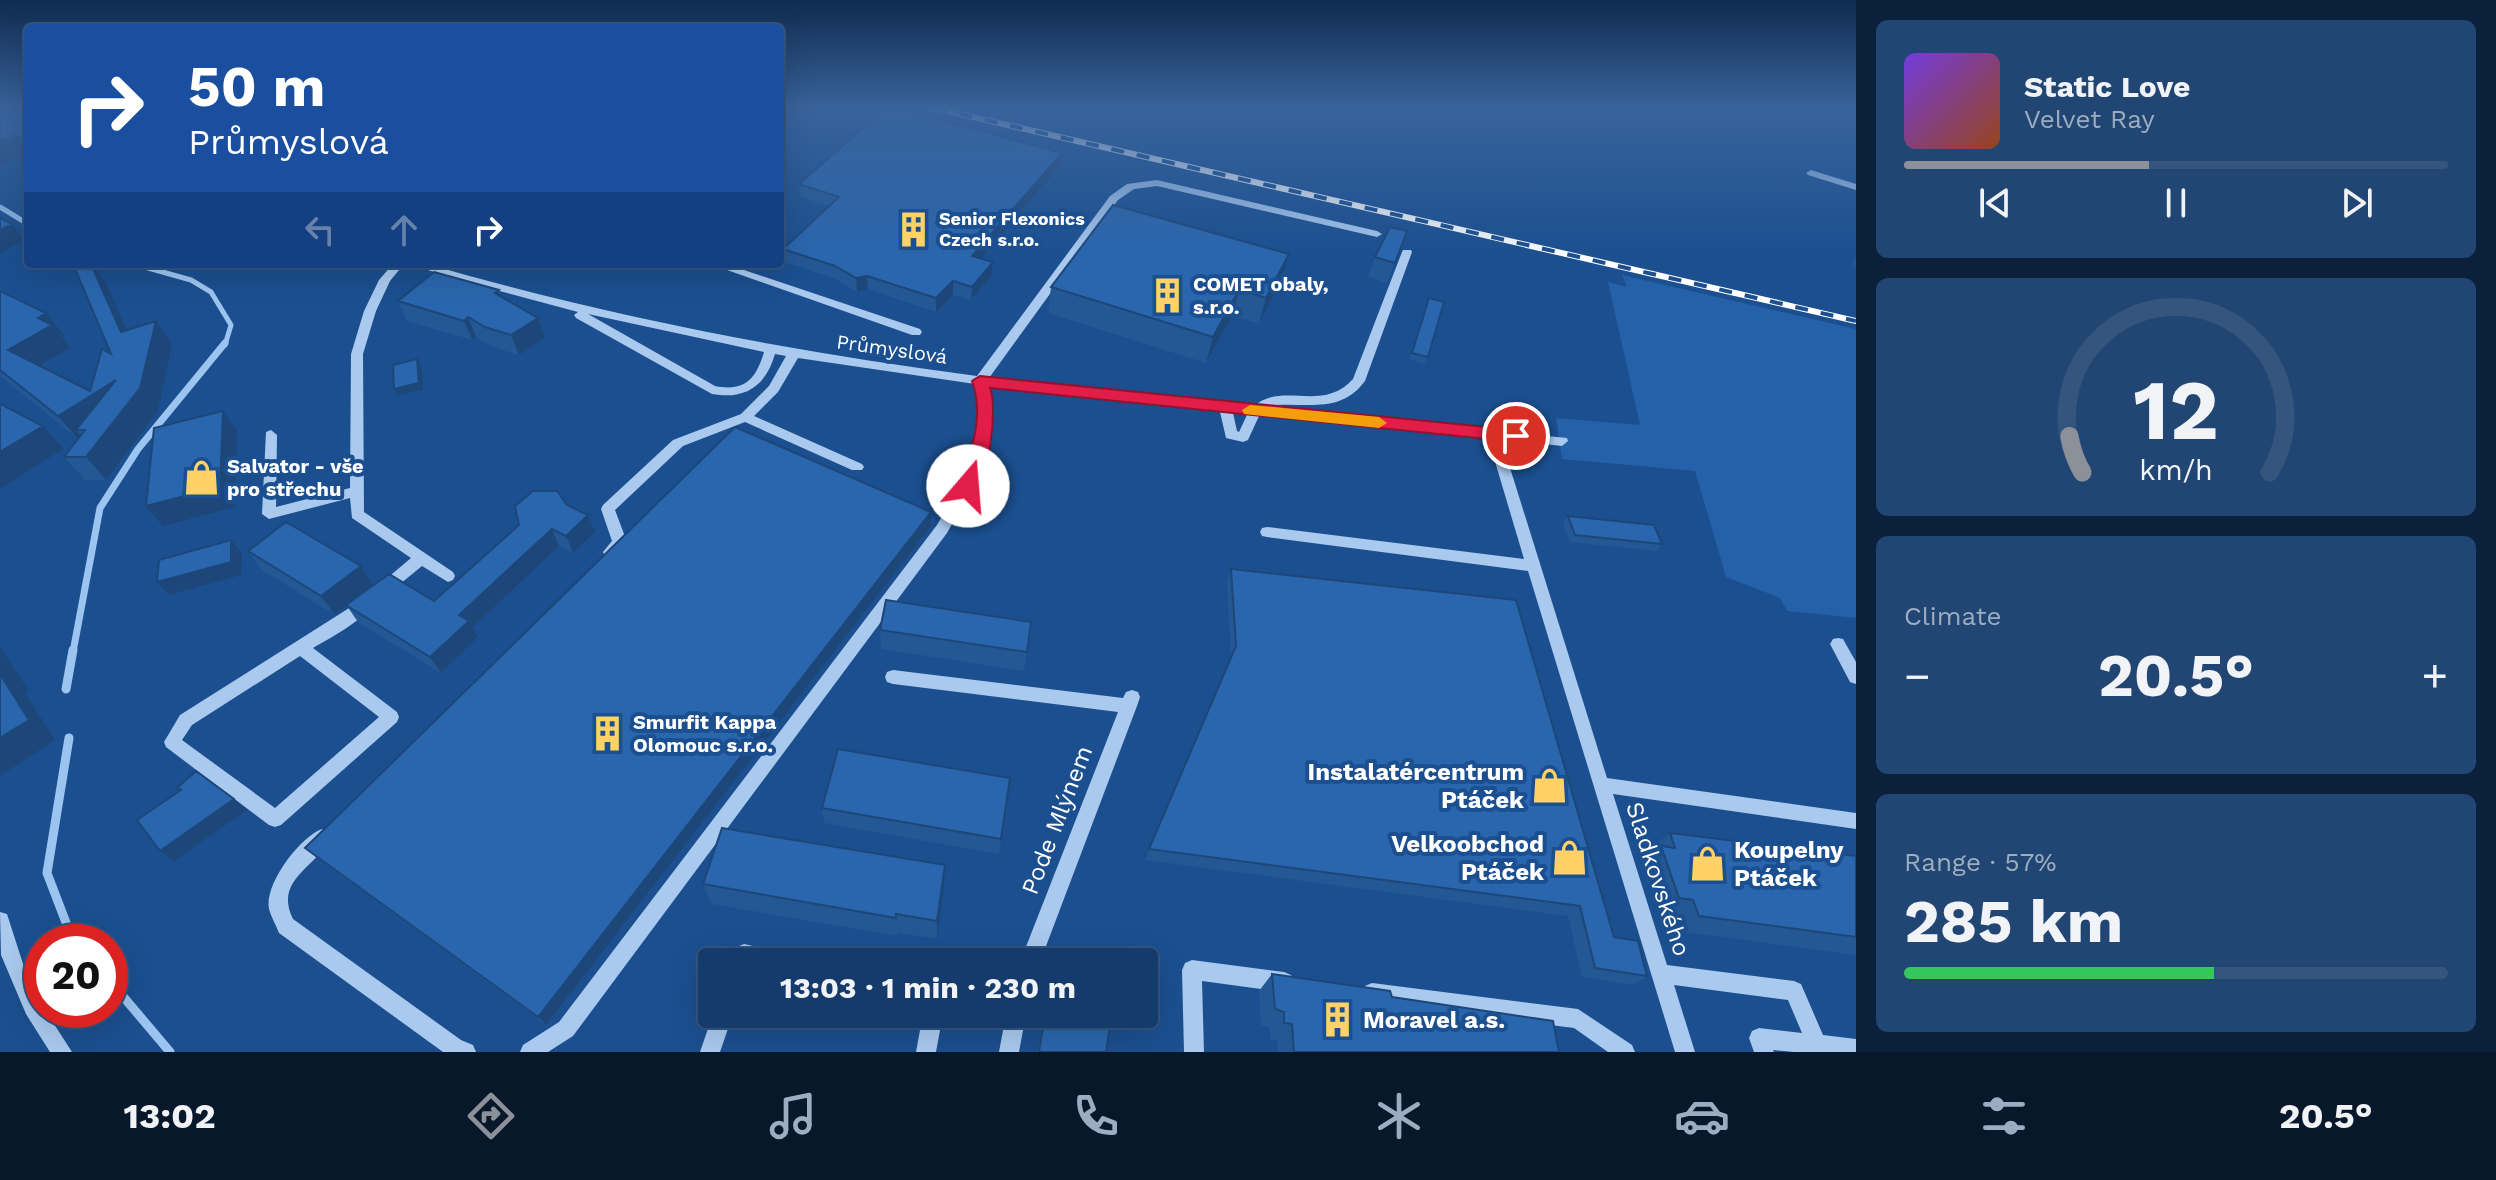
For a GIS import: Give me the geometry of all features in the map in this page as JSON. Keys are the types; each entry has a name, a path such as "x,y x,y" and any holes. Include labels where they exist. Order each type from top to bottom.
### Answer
{"street":[{"path":"1811,173 1856,187"},
{"path":"530,1052 566,1029 942,529 968,486 985,434 988,402 980,381 1114,198 1131,186 1157,183 1377,234"},
{"path":"1226,408 1231,435 1243,437 1255,411 1270,402 1326,401 1352,390 1359,381 1407,252"},
{"path":"396,268 385,280 370,311 357,354 357,514 448,576"},
{"name":"Průmyslová","path":"429,268 566,307 793,354 980,381 1562,441"},
{"path":"727,268 916,332"},
{"path":"566,307 712,390 725,393 753,385 766,368 770,350"},
{"path":"597,565 620,542 608,509 678,443 745,417 777,389 793,354"},
{"path":"745,417 857,467"},
{"path":"1493,434 1601,785"},
{"path":"271,435 269,514 355,492"},
{"path":"1267,532 1534,566"},
{"path":"301,648 391,717 275,819 172,742 186,720 347,619 422,558"},
{"path":"1838,644 1856,677"},
{"name":"Pode Mlýnem","path":"893,677 1131,702 1035,948"},
{"name":"Sladkovského","path":"1685,1052 1601,785 1856,821"},
{"path":"330,829 298,861 281,888 278,908 286,926 456,1049 466,1052"},
{"path":"0,921 22,982 46,1032 62,1052"},
{"path":"1194,1052 1192,970 1300,984"},
{"path":"1662,974 1794,991 1817,1044"},
{"path":"1346,990 1578,1019 1625,1052"},
{"path":"710,1052 718,1028"},
{"path":"926,1052 930,1028"},
{"path":"1009,1052 1013,1028"},
{"path":"1764,1052 1759,1038 1856,1049"}],"shaded area":[{"path":"1622,275 1856,329 1856,618 1787,611 1780,598 1726,577 1695,471 1562,459 1556,418 1640,425 1608,282 1627,287"}],"building":[{"name":"Senior Flexonics Czech s.r.o.","path":"830,157 1058,157 972,256 993,262 972,287 953,281 936,298 867,276 856,278 835,266 784,249 839,197 799,184"},
{"name":"COMET obaly, s.r.o.","path":"1113,205 1289,254 1266,298 1239,290 1213,337 1051,287"},
{"path":"0,218 12,224 0,230"},
{"path":"1390,227 1407,231 1395,263 1375,257"},
{"path":"75,268 93,268 121,332 156,321 140,388 86,457 64,457 85,430 76,430 116,380 58,416 0,370 0,291 46,313 38,318 52,325 8,350 90,391 102,349 111,354"},
{"path":"434,272 499,290 495,293 538,318 511,335 485,327 468,317 464,321 398,301"},
{"path":"1429,298 1444,302 1428,357 1412,353"},
{"path":"417,359 419,383 394,389 393,365"},
{"path":"0,404 43,426 0,452"},
{"path":"223,411 220,487 146,506 154,428"},
{"name":"Smurfit Kappa Olomouc s.r.o.","path":"735,427 931,512 538,1017 305,848"},
{"path":"533,491 557,491 567,505 588,515 566,536 552,529 459,615 469,621 430,657 346,605 389,574 434,601 519,525 515,506"},
{"path":"1568,516 1654,525 1662,544 1575,535"},
{"path":"286,522 361,566 321,596 248,551"},
{"path":"231,540 231,562 157,582 159,560"},
{"path":"1231,569 1516,600 1614,937 1638,941 1647,976 1595,968 1580,906 1149,849 1236,646"},
{"path":"886,600 1031,622 1027,652 880,630"},
{"path":"0,674 29,720 0,738"},
{"path":"838,749 1010,778 1001,839 822,808"},
{"path":"196,771 234,799 160,851 137,820 181,790 177,788"},
{"path":"722,828 945,865 937,921 896,914 896,918 703,884"},
{"path":"1670,833 1856,856 1856,937 1699,916 1693,900 1679,898 1661,846 1675,848"},
{"path":"1272,974 1390,991 1392,997 1553,1021 1559,1052 1294,1052 1292,1024 1284,1023 1284,1012 1275,1009"},
{"path":"1043,1028 1110,1028 1106,1052 1039,1052"}],"waterway":[{"path":"0,207 24,222"},
{"path":"148,268 191,280 211,292 231,325 225,345"},
{"path":"73,652 100,508 138,449 225,343"},
{"path":"66,689 73,650"},
{"path":"67,924 47,873 69,738"},
{"path":"128,1002 170,1052"}],"railway":[{"path":"1147,157 1856,321"}],"slow traffic":[{"path":"1250,410 1379,423"}],"place":[{"name":"Senior Flexonics Czech s.r.o.","path":"913,229"},
{"name":"COMET obaly, s.r.o.","path":"1167,296"},
{"name":"Salvator - vše pro střechu","path":"201,477"},
{"name":"Smurfit Kappa Olomouc s.r.o.","path":"607,733"},
{"name":"Instalatércentrum Ptáček","path":"1550,786"},
{"name":"Velkoobchod Ptáček","path":"1570,858"},
{"name":"Koupelny Ptáček","path":"1708,864"},
{"name":"Moravel a.s.","path":"1337,1020"}],"route":[{"path":"968,486 985,434 988,402 980,381 1516,436"}]}
